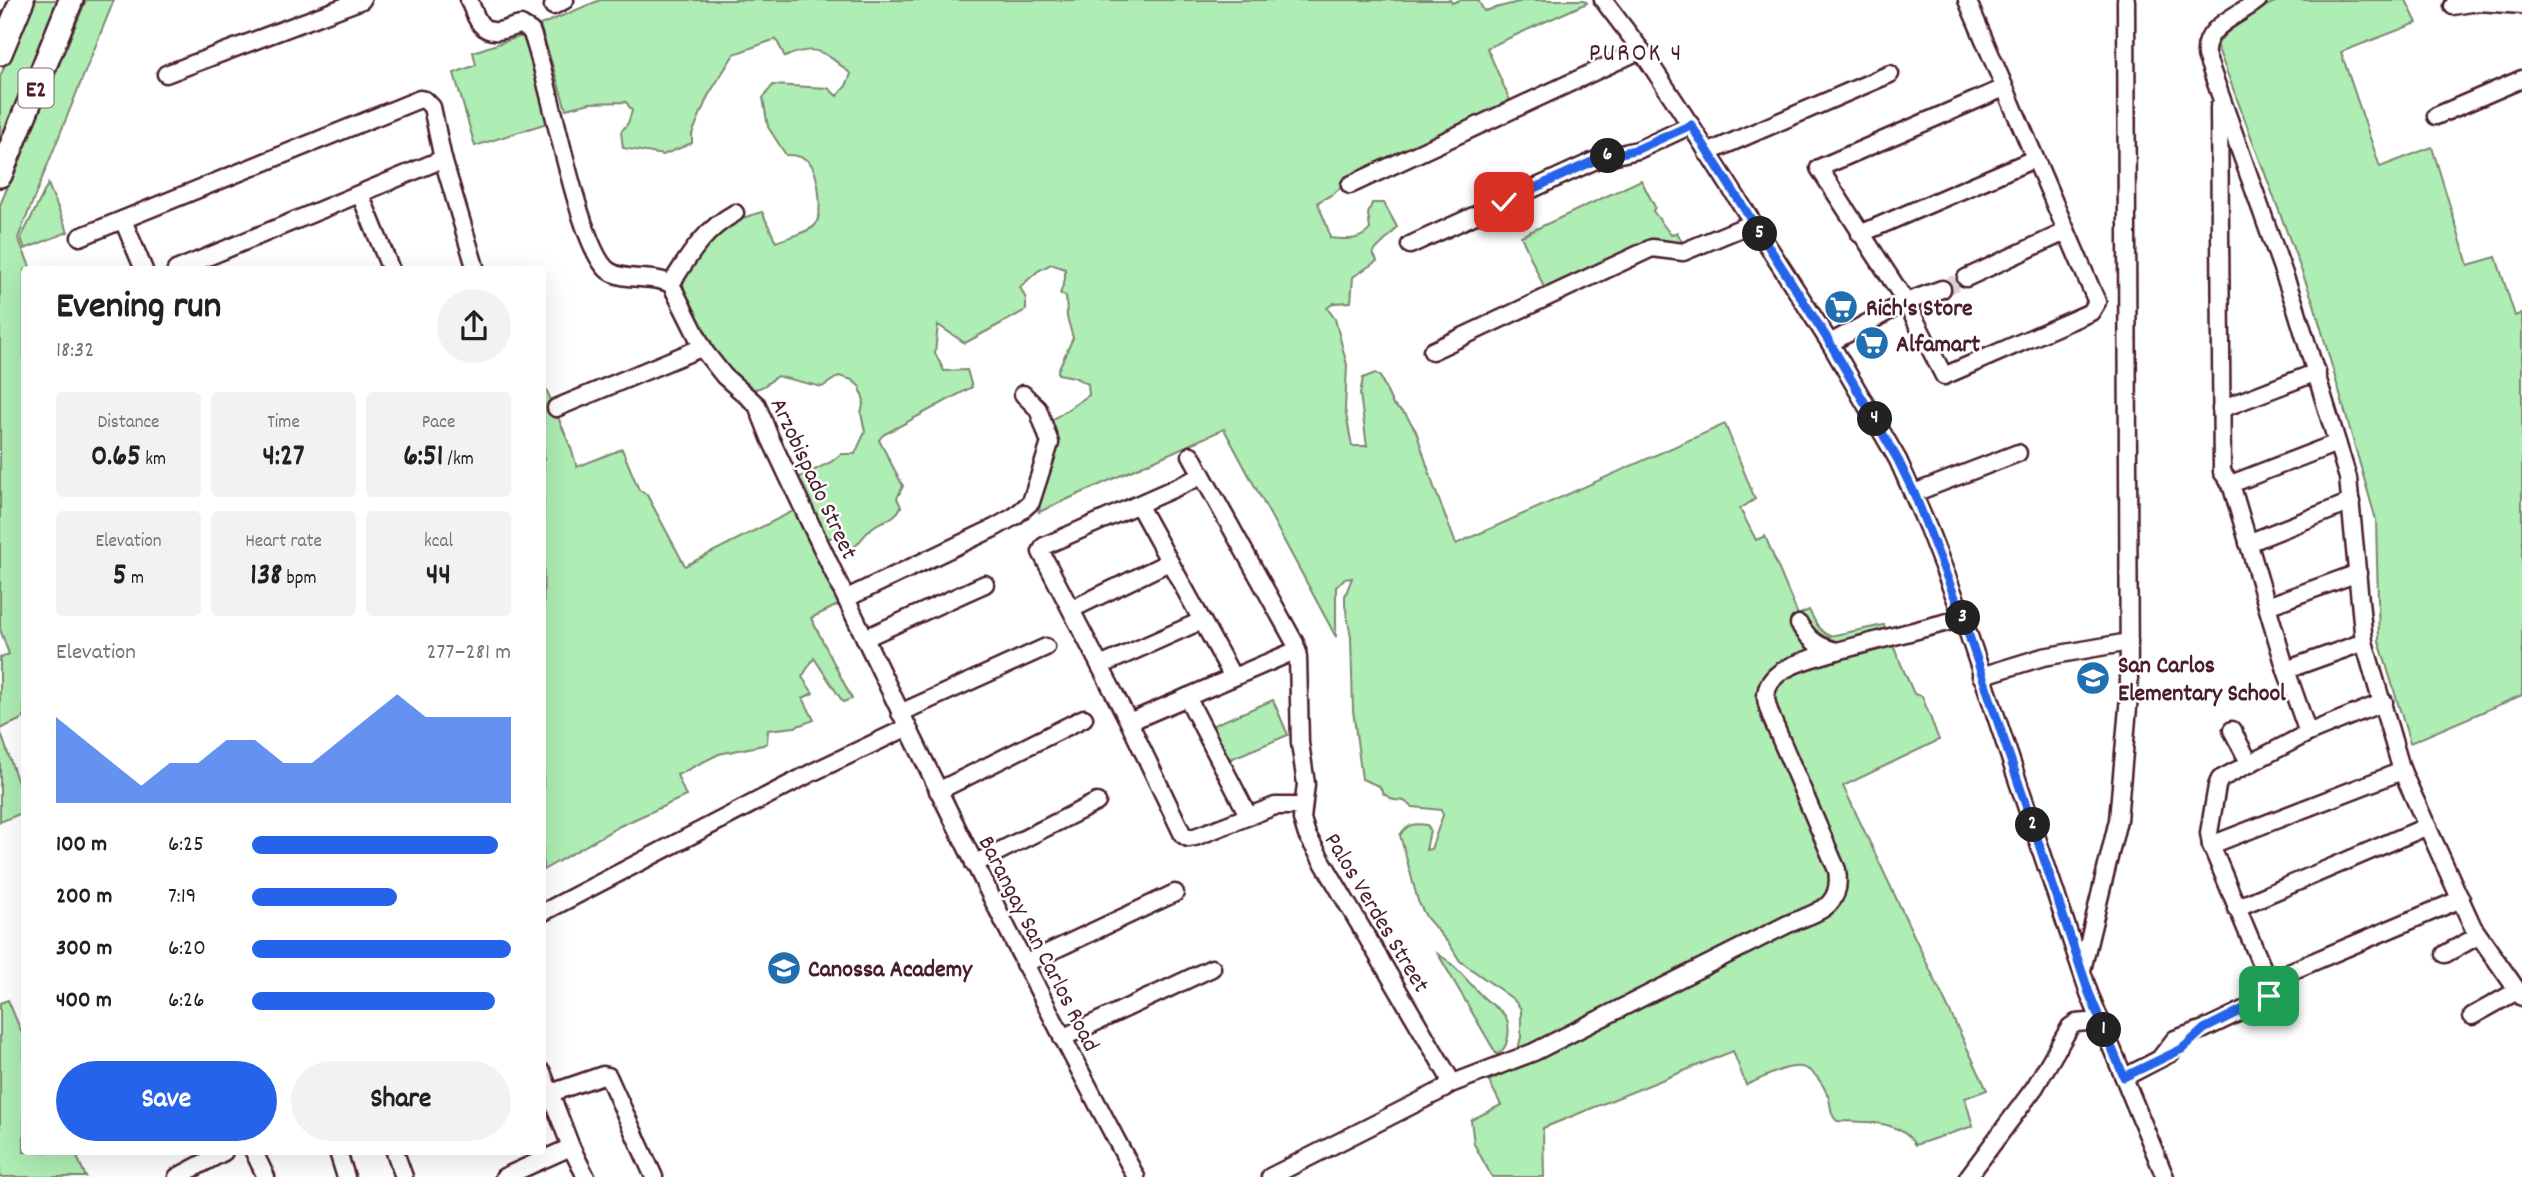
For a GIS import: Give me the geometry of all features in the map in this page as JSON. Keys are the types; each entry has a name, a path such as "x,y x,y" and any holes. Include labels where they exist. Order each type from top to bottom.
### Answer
{"highway":[{"name":"E2","path":"0,53 22,0"},
{"name":"E2","path":"0,175 71,0"}],"street":[{"path":"166,74 362,0"},
{"path":"469,0 478,22 485,28 497,31 521,25 531,31 577,202 600,261 608,270 616,274 656,278 671,284 696,244 709,230 735,213"},
{"path":"1603,0 1641,50 1691,125 1830,343 1898,460 1914,493 1963,618 2100,1021 2165,1177"},
{"path":"1967,0 2096,302 2095,308 1948,376 1942,375 1906,302 1819,168 2004,88"},
{"path":"2082,970 2118,820 2129,696 2126,0"},
{"path":"2258,0 2220,26 2208,38 2206,55 2317,372 2348,478 2364,642 2384,702 2402,771 2478,936 2519,994 2472,1016"},
{"path":"2454,6 2478,2 2522,5"},
{"path":"1350,185 1641,50"},
{"path":"1707,153 1890,74"},
{"path":"2436,116 2522,79"},
{"path":"2218,93 2222,472 2231,484 2266,606 2308,733"},
{"path":"79,237 415,99 425,100 432,107 443,159 475,266"},
{"path":"1410,245 1598,159 1638,149 1691,125"},
{"path":"196,266 217,262 360,194 443,159"},
{"path":"1860,234 2034,159"},
{"path":"360,194 389,266"},
{"path":"123,220 142,266"},
{"path":"1433,351 1652,248 1683,253 1754,223"},
{"path":"1966,278 2065,232"},
{"name":"Arzobispado Street","path":"671,284 703,347 724,376 752,398 761,411 770,438 903,721"},
{"path":"1830,343 1906,302 1942,289"},
{"path":"556,408 703,347"},
{"path":"2221,410 2317,372"},
{"path":"847,598 994,528 1016,516 1031,502 1050,443 1038,409 1023,394"},
{"path":"2231,484 2337,443"},
{"path":"1914,493 2018,453"},
{"name":"Palos Verdes Street","path":"1191,455 1292,636 1297,650 1300,743 1306,784 1302,806 1303,825 1311,845 1448,1073 1448,1085"},
{"path":"1202,476 1042,548 1042,555 1129,722 1183,835 1188,838 1195,837 1275,806 1302,806"},
{"path":"2248,543 2351,502"},
{"path":"1139,506 1233,677"},
{"path":"1072,609 1169,562"},
{"path":"2266,606 2358,573"},
{"path":"866,638 985,584"},
{"path":"1270,1177 1416,1104 1448,1085 1534,1052 1825,908 1837,895 1838,870 1772,719 1766,696 1771,681 1786,669 1837,650 1963,618"},
{"path":"1100,666 1201,621"},
{"path":"1799,624 1811,641 1822,648 1837,650"},
{"path":"1981,676 2043,657 2129,642"},
{"path":"2286,670 2364,642"},
{"path":"546,912 1046,647"},
{"path":"1129,722 1297,650"},
{"path":"1187,697 1248,815"},
{"path":"2124,1077 2182,1049 2204,1029 2266,999 2270,991 2208,833 2220,779 2308,733 2384,702"},
{"path":"939,791 1084,718"},
{"name":"Barangay San Carlos Road","path":"903,721 1024,964 1136,1177"},
{"path":"2232,730 2250,764"},
{"path":"2211,845 2402,771"},
{"path":"974,864 1097,802"},
{"path":"2236,908 2428,826"},
{"path":"1024,964 1175,893"},
{"path":"2268,981 2460,899"},
{"path":"2445,954 2478,936"},
{"path":"1062,1038 1212,968"},
{"path":"1968,1177 2035,1087 2070,1027 2076,1023 2100,1021"},
{"path":"586,1177 547,1095 603,1074 608,1076 654,1177"},
{"path":"504,1177 571,1147"},
{"path":"180,1176 218,1155"},
{"path":"255,1155 266,1177"},
{"path":"339,1155 346,1177"},
{"path":"399,1155 404,1177"}],"green space":[{"path":"31,0 63,0 0,155 0,77"},
{"path":"86,0 114,0 18,238 30,266 21,266 21,719 0,729 0,658 9,654 0,629 0,205"},
{"path":"600,0 1450,0 1452,3 1478,0 1484,11 1526,0 1584,0 1587,3 1487,48 1512,105 1352,178 1333,194 1318,202 1330,238 1352,239 1366,233 1370,229 1368,214 1372,203 1384,203 1397,227 1373,253 1377,261 1353,277 1351,302 1334,303 1327,308 1335,319 1347,365 1345,409 1352,446 1367,446 1360,394 1363,378 1375,373 1380,376 1393,405 1406,415 1416,431 1456,544 1725,424 1755,499 1740,509 1756,540 1765,536 1798,615 1809,610 1820,629 1830,636 1884,625 1914,694 1922,696 1939,740 1843,786 1987,1090 1965,1098 1973,1126 1915,1145 1900,1130 1891,1126 1837,1121 1828,1096 1820,1081 1811,1072 1802,1067 1782,1069 1746,1085 1733,1051 1543,1128 1544,1177 1492,1177 1474,1144 1471,1120 1501,1105 1489,1081 1506,1072 1504,1066 1517,1053 1521,1037 1521,1009 1513,999 1460,961 1426,917 1418,901 1400,835 1411,825 1427,825 1430,830 1426,850 1431,849 1443,815 1441,810 1413,807 1404,801 1394,800 1384,794 1379,786 1362,779 1353,710 1351,637 1345,605 1345,596 1352,578 1344,579 1336,587 1336,637 1224,429 1039,512 1049,422 1089,395 1088,384 1074,377 1058,374 1073,338 1067,317 1066,296 1060,294 1065,269 1051,264 1038,271 1020,287 1026,299 1026,310 965,343 938,325 935,353 944,371 967,370 972,387 883,435 879,440 903,486 897,498 901,507 895,515 873,527 848,553 838,535 824,540 796,479 831,462 841,454 855,454 865,432 861,413 864,401 860,387 852,380 839,376 822,387 777,376 756,389 742,384 730,374 708,344 691,310 683,282 687,270 702,247 737,221 762,212 776,242 814,227 818,218 819,200 814,172 807,160 786,155 768,127 763,98 773,85 828,88 837,96 846,86 851,74 821,52 805,51 785,57 776,39 734,54 708,96 692,134 692,143 663,155 623,148 621,132 632,111 626,102 590,103 566,109 540,25"},
{"path":"2280,0 2406,0 2417,23 2341,52 2380,167 2432,147 2468,265 2496,257 2515,316 2522,313 2522,695 2410,743 2379,641 2376,520 2314,304 2217,46 2236,25 2263,7"},
{"path":"525,35 550,122 475,146 454,73 476,65 473,52"},
{"path":"1641,180 1655,207 1653,211 1671,235 1677,232 1684,246 1674,247 1546,292 1521,236"},
{"path":"48,184 68,232 25,249 21,238"},
{"path":"546,389 577,467 622,449 639,490 647,495 685,566 797,509 833,586 830,590 840,604 811,618 852,699 843,702 814,658 802,677 813,693 803,698 814,720 795,727 768,730 767,743 763,745 719,754 677,775 686,796 620,826 546,868"},
{"path":"1273,700 1288,735 1226,761 1211,726"},
{"path":"0,730 21,792 21,813 0,822"},
{"path":"1438,954 1502,1012 1508,1021 1508,1037 1504,1048 1497,1055"},
{"path":"8,1000 21,1031 21,1155 76,1155 86,1177 0,1177 0,1003"}],"tunnel":[{"path":"1942,289 1966,278"}],"place":[{"name":"Rich's Store","path":"1841,307"},
{"name":"Alfamart","path":"1872,343"},
{"name":"San Carlos Elementary School","path":"2093,678"},
{"name":"Canossa Academy","path":"784,968"}],"district":[{"name":"PUROK 4","path":"1636,51"}],"route":[{"path":"1504,202 1598,159 1631,152 1691,125 1830,343 1898,460 1914,493 1963,618 2089,993 2124,1077 2182,1049 2204,1029 2269,996"}]}
